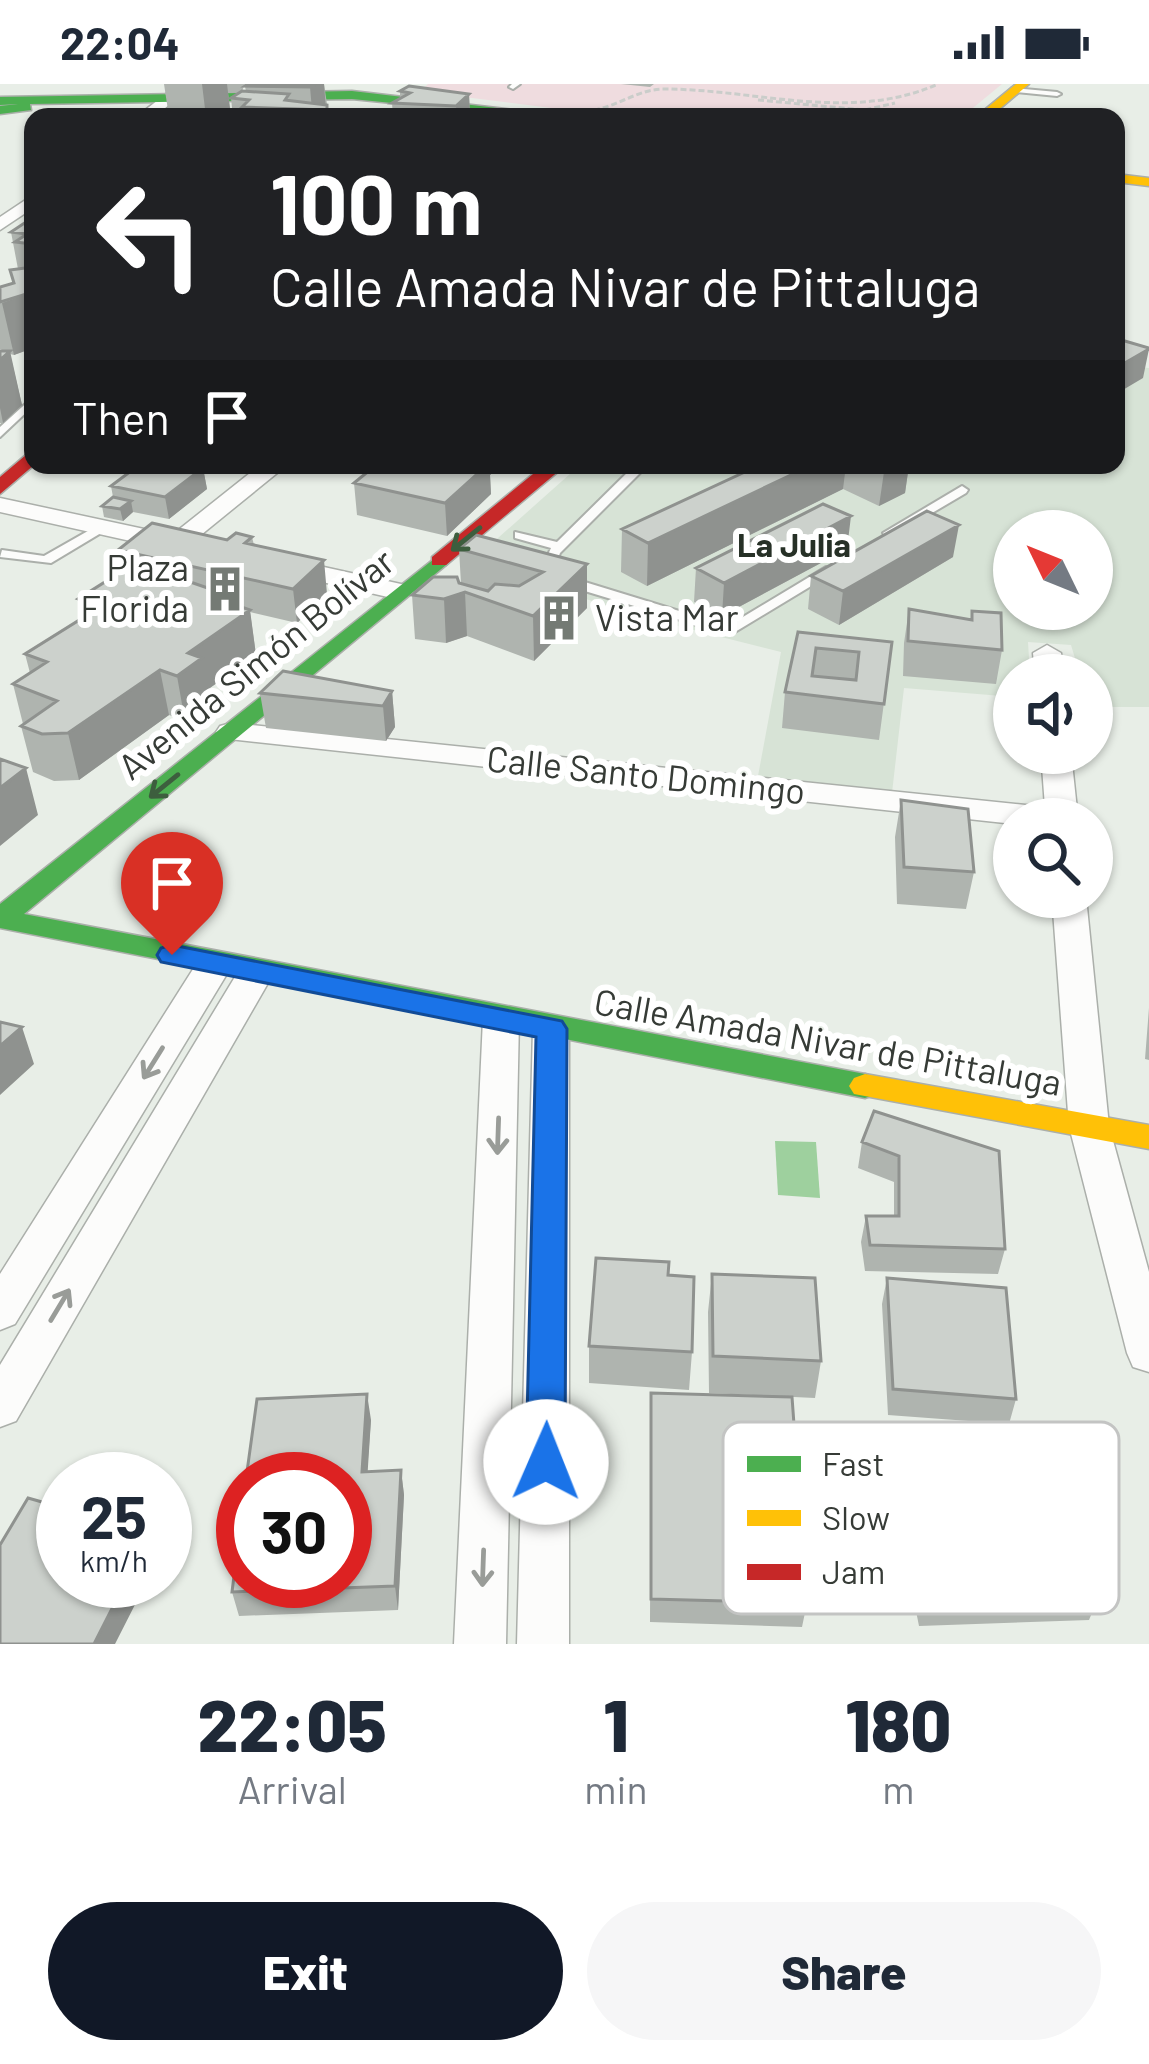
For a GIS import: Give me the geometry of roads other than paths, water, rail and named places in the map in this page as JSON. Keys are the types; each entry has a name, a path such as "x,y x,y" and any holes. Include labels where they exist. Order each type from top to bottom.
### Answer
{"main road":[{"path":"993,108 1019,87"},
{"path":"381,100 447,108"},
{"path":"6,104 381,100 492,108"},
{"path":"0,488 24,464"},
{"name":"Avenida Simón Bolívar","path":"0,919 545,474"},
{"name":"Calle Amada Nivar de Pittaluga","path":"0,919 551,1029 1149,1137"}],"street":[{"path":"177,543 264,474"},
{"path":"0,505 222,553"},
{"path":"267,563 401,592"},
{"name":"Calle Santo Domingo","path":"231,732 993,812"},
{"path":"1071,918 1089,1126 1149,1353"},
{"path":"0,1311 214,964"},
{"path":"0,1406 257,971"},
{"path":"480,1644 501,1019"},
{"path":"543,1644 551,1029"},
{"path":"494,1282 548,1280"}],"lane":[{"path":"1019,87 1057,94"},
{"path":"0,434 24,409"},
{"path":"544,573 559,546 633,474"},
{"path":"883,537 962,490"},
{"path":"2,554 46,560 102,527"},
{"path":"519,536 559,546"},
{"path":"526,568 730,631 844,560"}],"place":[{"name":"Plaza Florida","path":"225,589"},
{"name":"Vista Mar","path":"559,618"}],"district":[{"name":"La Julia","path":"794,545"}]}
